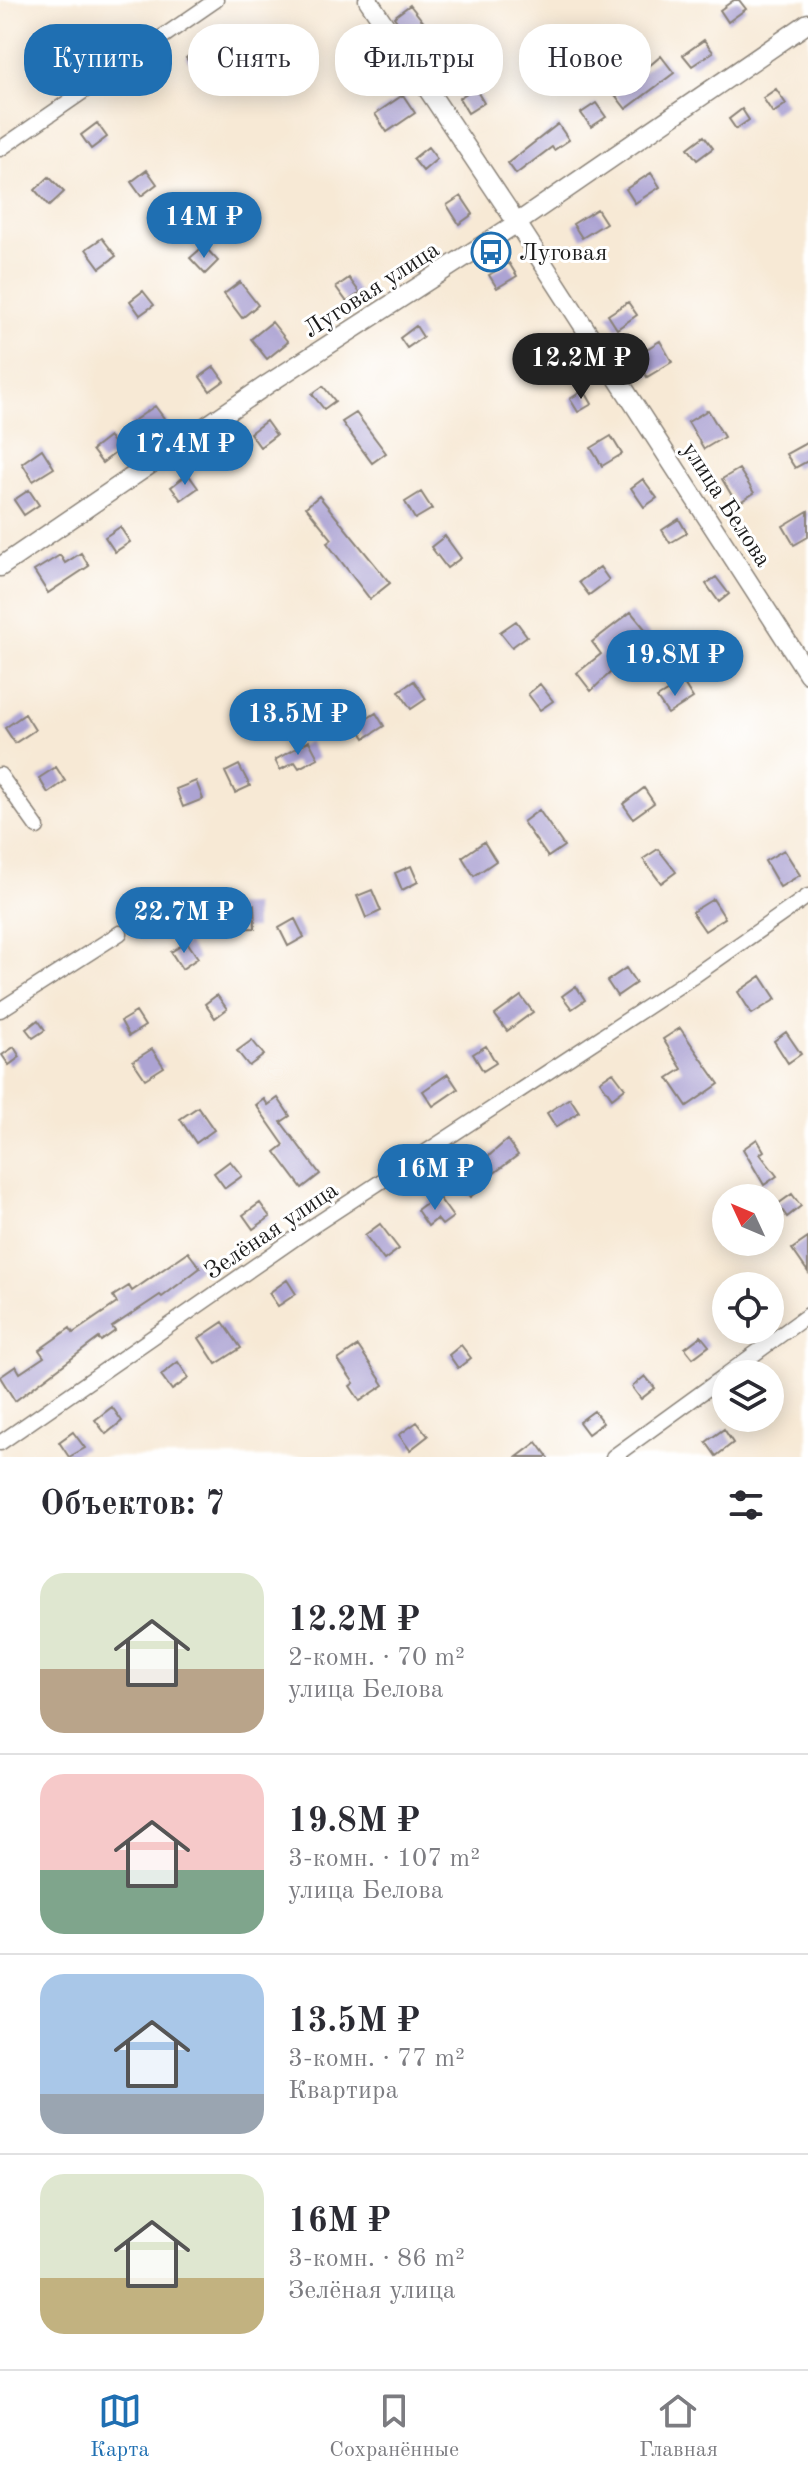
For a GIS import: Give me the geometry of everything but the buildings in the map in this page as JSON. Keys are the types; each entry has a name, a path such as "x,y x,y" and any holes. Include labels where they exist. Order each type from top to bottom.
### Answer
{"street":[{"path":"0,149 216,0"},
{"name":"улица Белова","path":"368,0 517,223 808,674"},
{"name":"Луговая улица","path":"0,567 268,384 517,223 808,23"},
{"path":"0,775 37,827"},
{"name":"Зелёная улица","path":"0,1443 312,1226 691,978 808,896"},
{"path":"0,1010 120,933"},
{"path":"745,1360 808,1315"},
{"path":"613,1457 712,1384"}],"place":[{"name":"Луговая","path":"491,252"}]}
